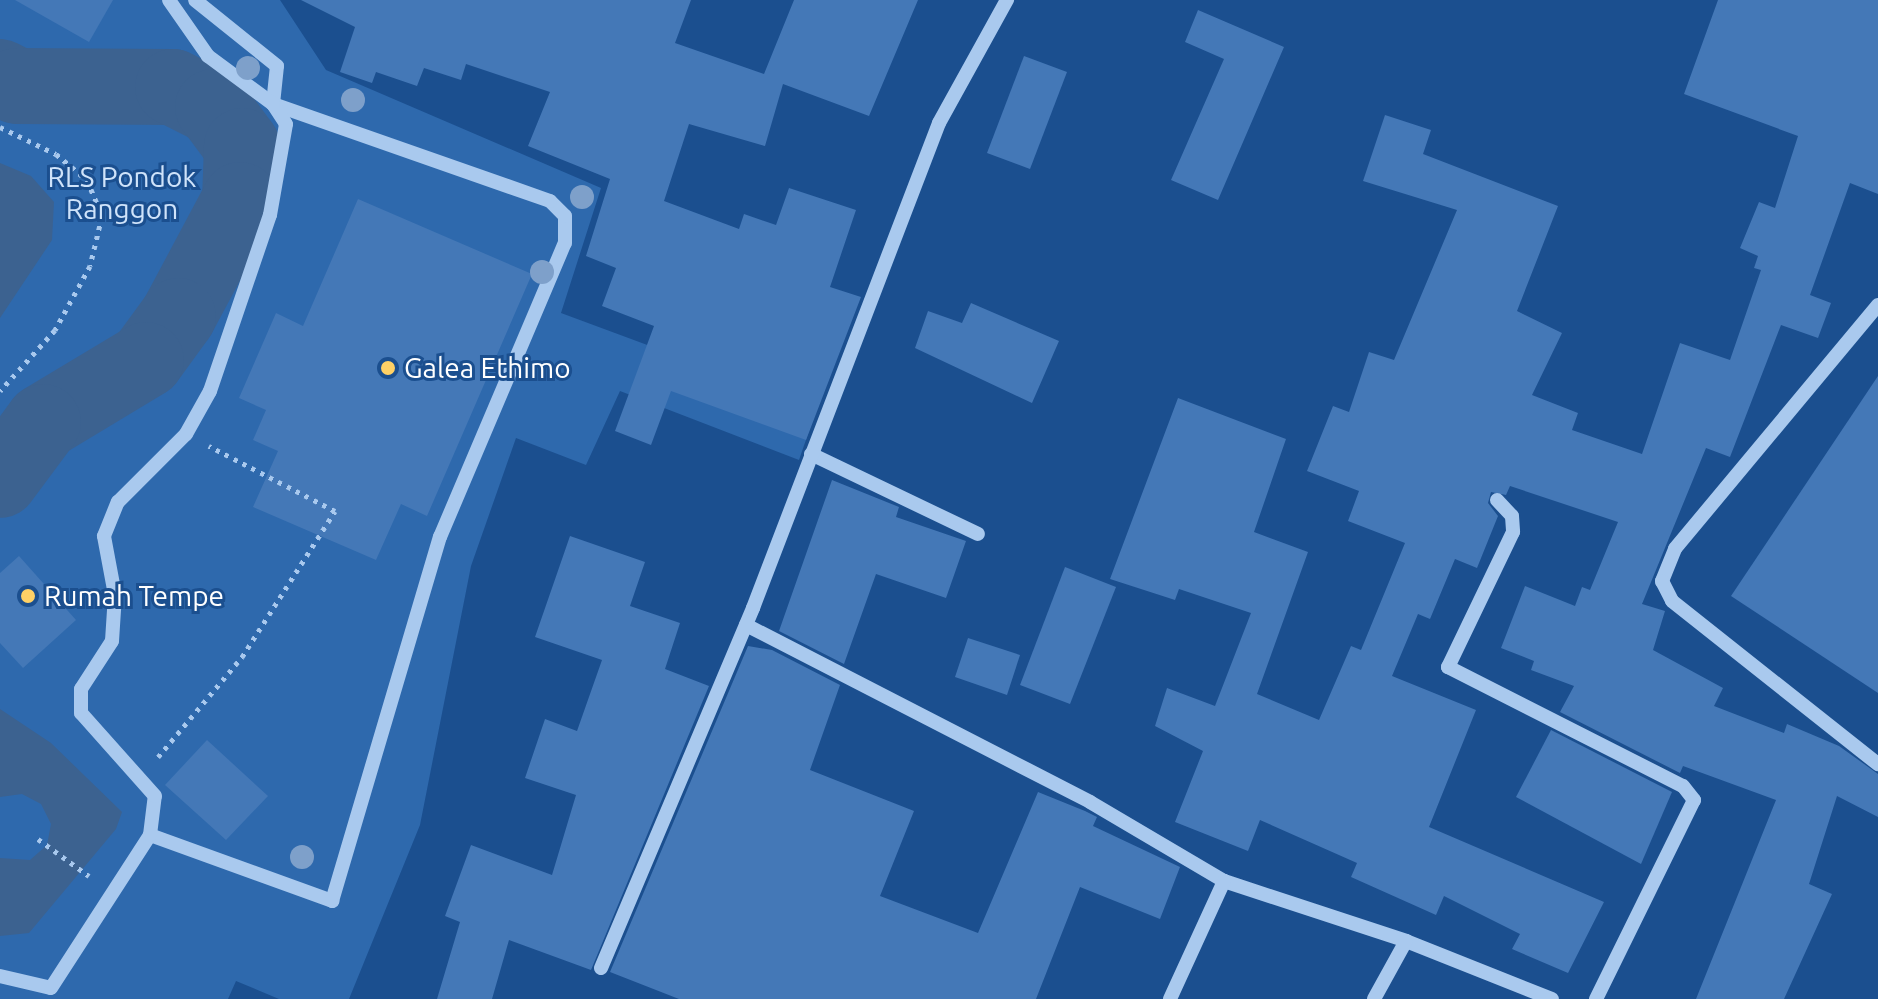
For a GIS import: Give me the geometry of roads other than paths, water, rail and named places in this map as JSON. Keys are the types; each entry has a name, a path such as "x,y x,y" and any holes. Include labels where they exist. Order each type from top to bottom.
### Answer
{"street":[{"path":"150,835 332,901 440,537 565,243 565,216 550,201 273,104 208,56 169,0"},
{"path":"0,976 51,988 150,835 155,796 81,713 81,689 112,641 115,595 104,536 113,513 186,434 210,391 270,215 286,124 273,104 277,66 195,0"},
{"path":"601,968 746,625 939,123 1007,0"},
{"path":"1878,305 1675,549 1662,581 1672,601 1878,764"},
{"path":"811,454 978,534"},
{"path":"1497,500 1512,516 1513,532 1448,667 1683,786 1694,800 1596,999"},
{"path":"746,625 1090,802 1224,881 1406,941 1552,999"},
{"path":"1170,999 1224,881"},
{"path":"1374,999 1406,941"}],"waterway":[{"path":"0,77 17,86 173,87 213,107 242,146 240,200 178,316 146,360 43,422 0,480"}],"place":[{"name":"Galea Ethimo","path":"388,368"},
{"name":"Rumah Tempe","path":"28,596"}],"park label":[{"name":"RLS Pondok Ranggon","path":"122,193"}]}
